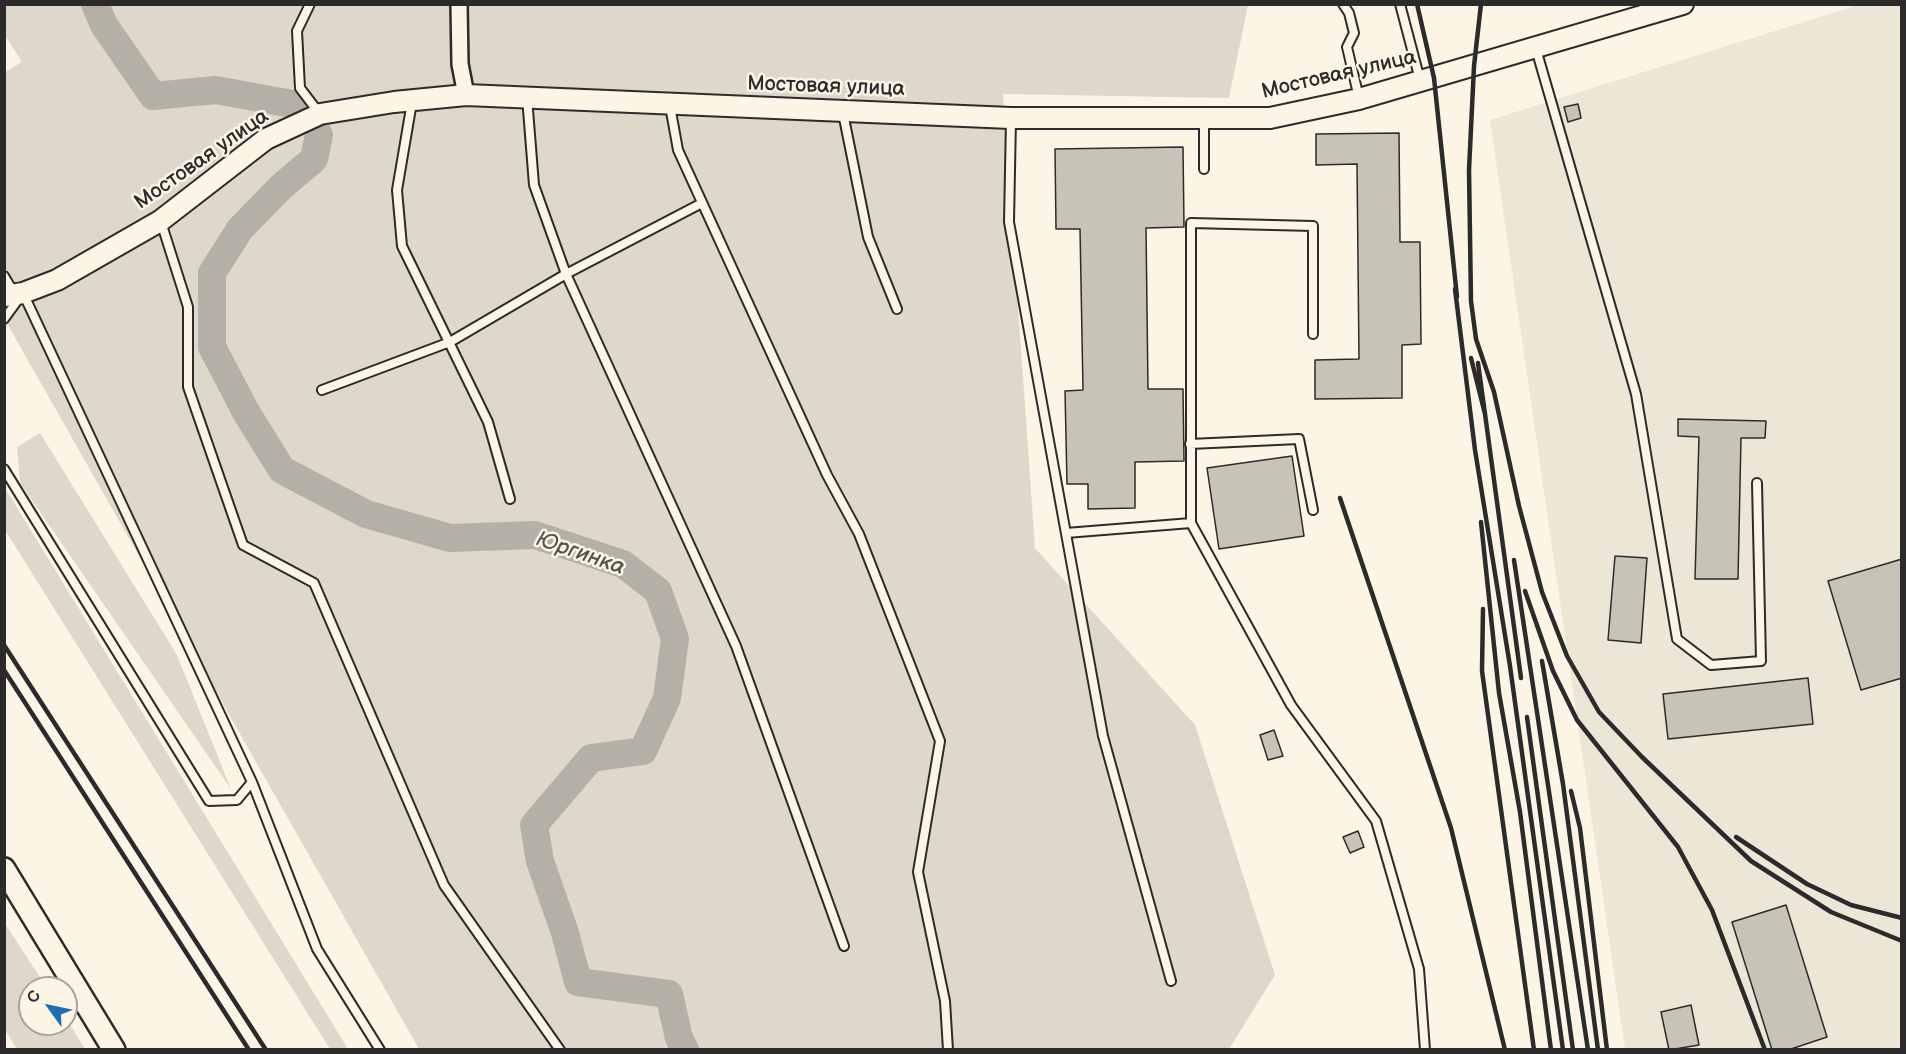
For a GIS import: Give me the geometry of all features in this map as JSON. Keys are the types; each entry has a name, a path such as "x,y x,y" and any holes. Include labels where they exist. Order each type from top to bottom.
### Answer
{"main road":[{"path":"4,870 114,1050"}],"street":[{"path":"459,4 460,63 466,95"},
{"name":"Мостовая улица","path":"14,295 57,280 160,221 266,139 320,114 412,100 466,95 1011,118 1270,118 1359,99 1421,82 1683,4"}],"lane":[{"path":"310,4 297,31 300,88 320,114"},
{"path":"1343,4 1350,14 1354,33 1347,47 1359,99"},
{"path":"1400,4 1421,82"},
{"path":"1536,49 1636,394 1677,639 1711,665 1761,661 1757,483"},
{"path":"527,96 534,185 566,274 736,646 844,946"},
{"path":"412,100 397,190 402,246 488,422 510,499"},
{"path":"670,104 678,150 828,475 859,534 940,741 918,872 945,1001 948,1050"},
{"path":"843,111 868,237 897,309"},
{"path":"1011,118 1009,222 1103,736 1171,981"},
{"path":"1204,119 1204,169"},
{"path":"322,390 450,342 566,274 702,203"},
{"path":"160,221 188,307 188,387 243,544 314,583 444,885 560,1050"},
{"path":"1313,334 1312,226 1191,224 1191,523 1291,705 1376,821 1419,969 1423,1048"},
{"path":"4,276 252,782 317,949 380,1050"},
{"path":"4,319 14,295"},
{"path":"1191,444 1299,439 1313,510"},
{"path":"4,469 209,801 237,800 252,782"},
{"path":"1066,533 1191,523"}],"shaded area":[{"path":"4,5 1248,5 1229,98 1003,94 1035,548 1195,725 1275,975 1229,1049 419,1049 5,320 5,72 22,62 5,35"},
{"path":"1858,5 1901,5 1901,1049 1625,1049 1490,120"},
{"path":"40,433 177,655 231,789 20,483 17,447"},
{"path":"5,488 348,1049 330,1049 5,530"},
{"path":"4,922 39,976 18,976 18,1036 77,1036 85,1049 17,1049 5,1030"}],"building":[{"path":"1578,104 1581,118 1568,122 1564,107"},
{"path":"1399,133 1400,242 1420,242 1421,344 1402,345 1402,398 1315,399 1315,360 1359,359 1357,164 1316,165 1316,134"},
{"path":"1183,147 1184,227 1146,228 1148,389 1183,389 1184,461 1135,462 1135,508 1088,509 1088,484 1067,484 1065,391 1083,390 1080,229 1056,229 1055,149"},
{"path":"1678,419 1766,421 1765,438 1741,438 1738,579 1695,579 1699,437 1678,436"},
{"path":"1292,456 1304,536 1219,549 1207,468"},
{"path":"1615,556 1647,558 1641,643 1608,640"},
{"path":"1902,559 1902,678 1861,690 1828,581"},
{"path":"1808,678 1813,724 1668,739 1663,694"},
{"path":"1274,730 1283,756 1268,760 1260,735"},
{"path":"1358,831 1364,847 1350,853 1343,837"},
{"path":"1786,905 1827,1037 1788,1050 1772,1050 1732,922"},
{"path":"1691,1005 1699,1045 1669,1050 1661,1012"}],"waterway":[{"name":"Юргинка","path":"95,4 104,25 153,96 216,90 292,104"},
{"name":"Юргинка","path":"319,135 314,159 281,187 240,229 212,273 212,347 246,412 282,470 366,514 450,538 535,535 623,564 658,591 675,639 667,698 643,751 591,758 534,825 540,861 565,933 578,982 669,994 679,1038 685,1050"}],"railway":[{"path":"1417,4 1434,78 1457,297"},
{"path":"1481,4 1474,66 1469,170 1471,301 1476,339 1494,392 1519,506 1542,592 1567,656 1599,712 1642,757 1751,861 1831,912 1902,941"},
{"path":"1455,289 1475,450 1510,666 1563,1050"},
{"path":"1471,358 1485,414 1478,363"},
{"path":"1485,414 1521,678"},
{"path":"1340,498 1451,828 1505,1050"},
{"path":"1481,522 1499,693 1520,812 1551,1050"},
{"path":"1514,560 1588,1050"},
{"path":"1525,591 1553,671 1577,720 1678,847 1712,910 1765,1050"},
{"path":"1483,609 1482,671 1534,1050"},
{"path":"4,645 266,1050"},
{"path":"1542,661 1563,784 1598,1050"},
{"path":"4,670 249,1050"},
{"path":"1527,717 1573,1050"},
{"path":"1571,791 1580,828 1607,1050"},
{"path":"1736,837 1807,884 1851,905 1902,918"}]}
